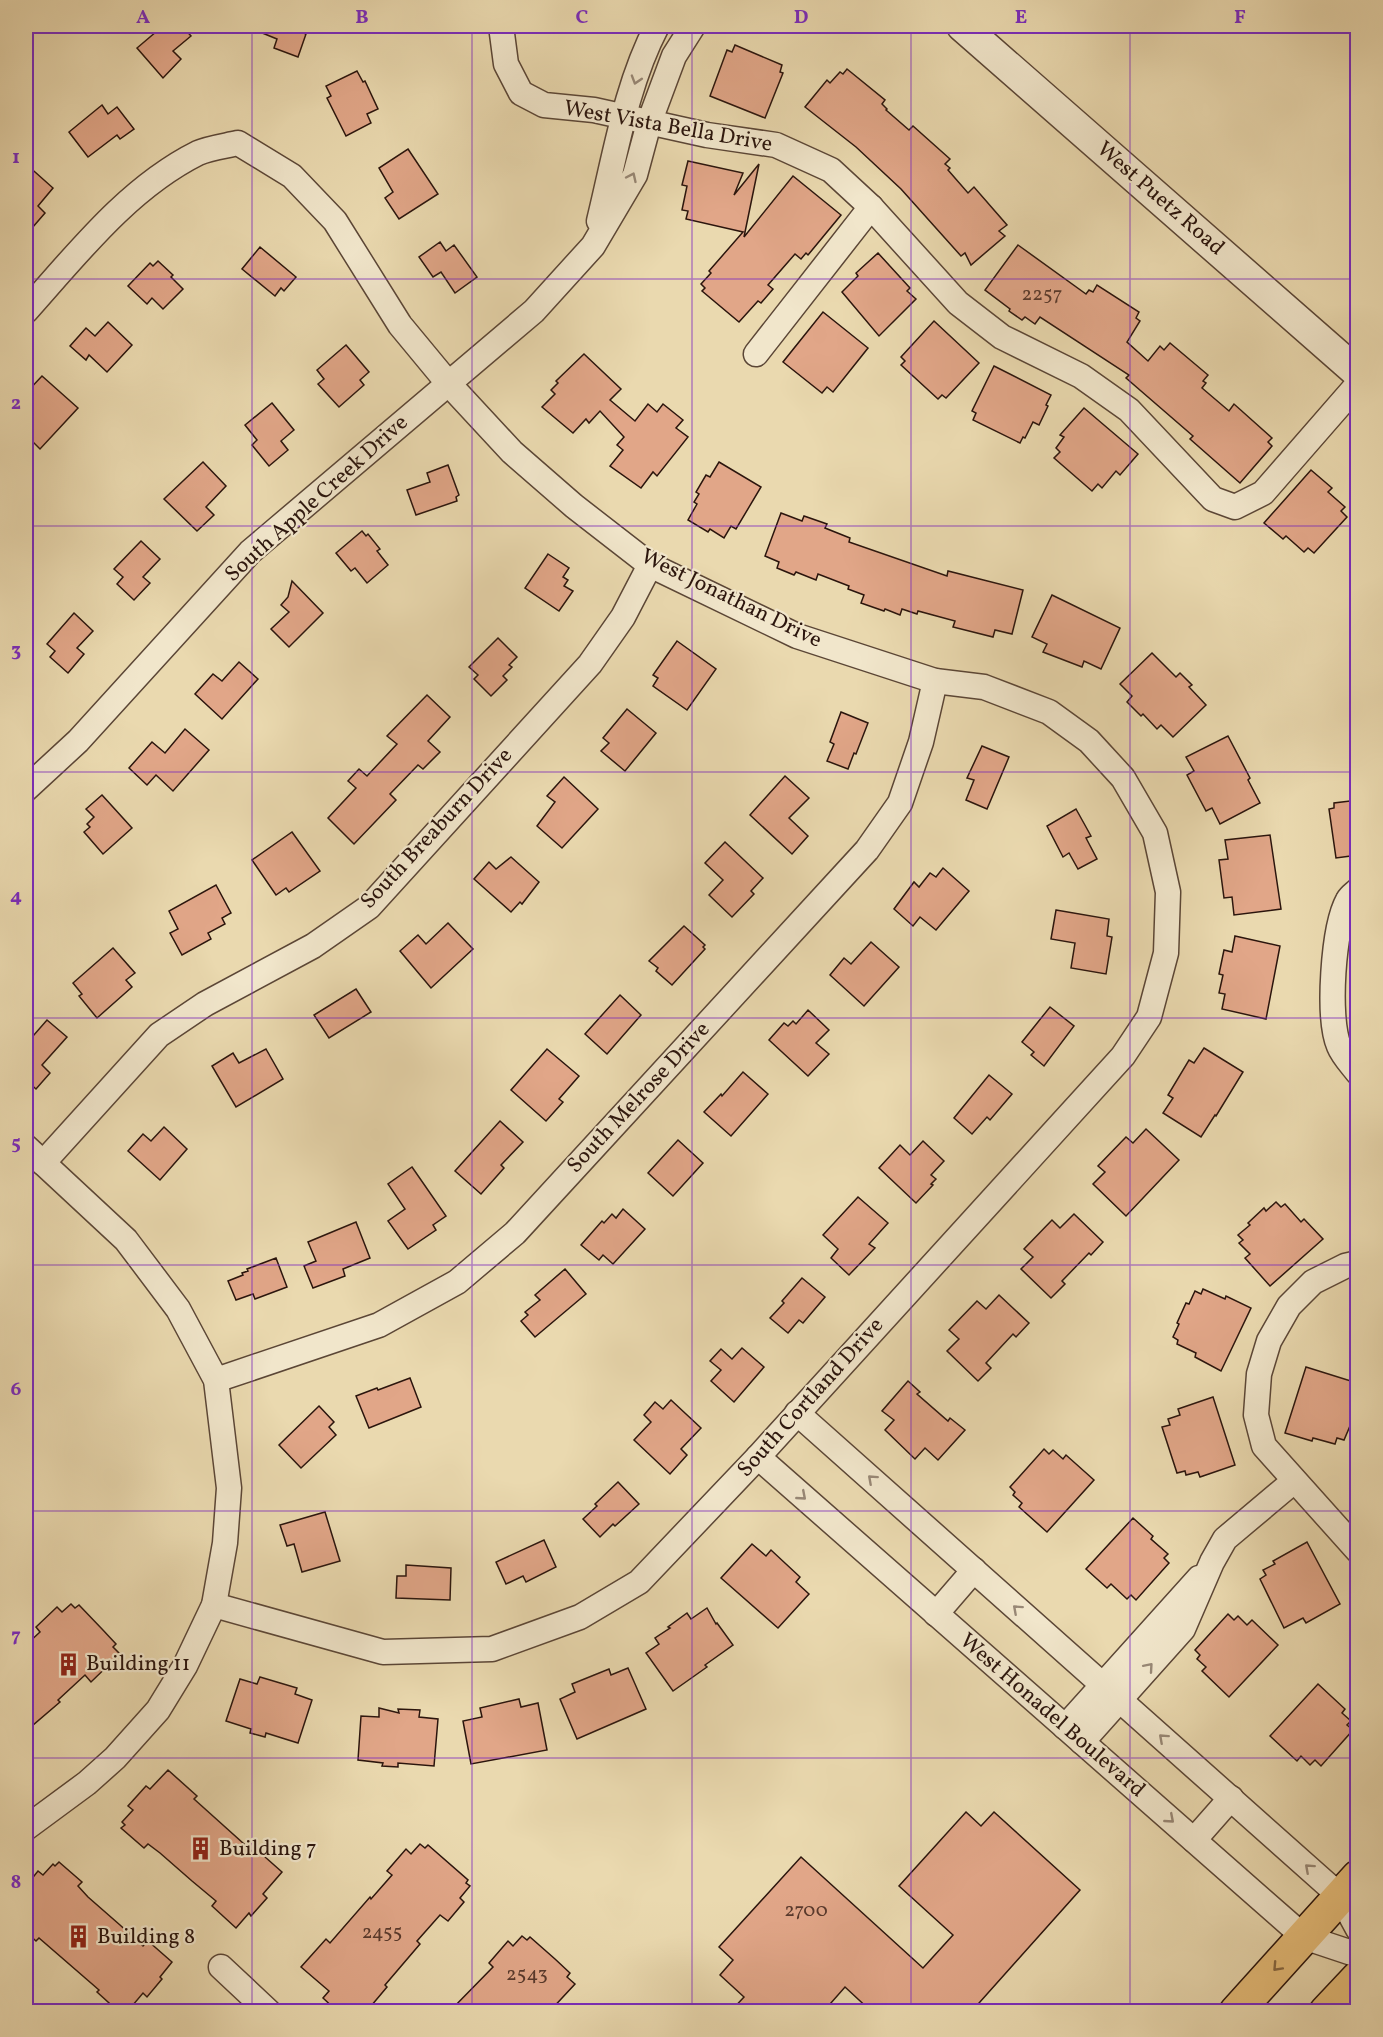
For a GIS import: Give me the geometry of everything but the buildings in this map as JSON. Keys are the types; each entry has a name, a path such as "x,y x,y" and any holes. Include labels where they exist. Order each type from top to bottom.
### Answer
{"main road":[{"path":"1236,2012 1349,1886"},
{"path":"1326,2012 1358,1978"}],"street":[{"name":"West Vista Bella Drive","path":"501,26 506,64 521,93 544,105 594,110 707,135 776,145 831,170 871,207 958,303 1002,337 1081,376 1130,410 1213,499 1235,507 1263,494 1358,384"},
{"name":"South Apple Creek Drive","path":"593,246 624,117 645,49 657,26"},
{"name":"South Apple Creek Drive","path":"26,789 78,741 250,552 534,311 593,246 635,175 650,123 674,56 693,26"},
{"name":"West Puetz Road","path":"962,26 1358,373"},
{"name":"West Jonathan Drive","path":"26,311 106,224 157,177 200,152 238,143 292,176 335,221 400,325 512,452 574,506 650,565 797,636 935,681 984,687 1049,712 1089,741 1123,778 1155,833"},
{"path":"756,354 871,207"},
{"name":"South Breaburn Drive","path":"43,1163 159,1035 205,1004 313,946 369,907 590,664 623,617 650,565"},
{"name":"South Melrose Drive","path":"216,1380 379,1325 457,1282 515,1233 867,850 900,802 921,742 935,681"},
{"name":"South Cortland Drive","path":"213,1605 383,1652 492,1649 580,1617 639,1581 758,1458 1123,1056 1149,1017 1166,953 1168,892 1155,833"},
{"path":"1358,890 1348,899 1342,917 1331,1006 1339,1048 1358,1073"},
{"path":"26,1147 126,1240 178,1309 216,1380 229,1488 225,1544 213,1605 185,1666 158,1710 115,1758 87,1783 26,1828"},
{"path":"1358,1263 1345,1266 1313,1282 1289,1306 1269,1341 1258,1374 1256,1415 1264,1446 1358,1551"},
{"path":"797,1413 1231,1798 1349,1886 1358,1929"},
{"name":"West Honadel Boulevard","path":"758,1458 1304,1937 1358,1955"},
{"path":"1074,1735 1112,1693 1183,1629 1212,1562 1225,1539 1294,1481"},
{"path":"936,1614 974,1570"},
{"path":"1194,1840 1231,1798"},
{"path":"221,1967 269,2012"}],"place":[{"name":"Building 11","path":"68,1664"},
{"name":"Building 7","path":"201,1849"},
{"name":"Building 8","path":"79,1937"}]}
